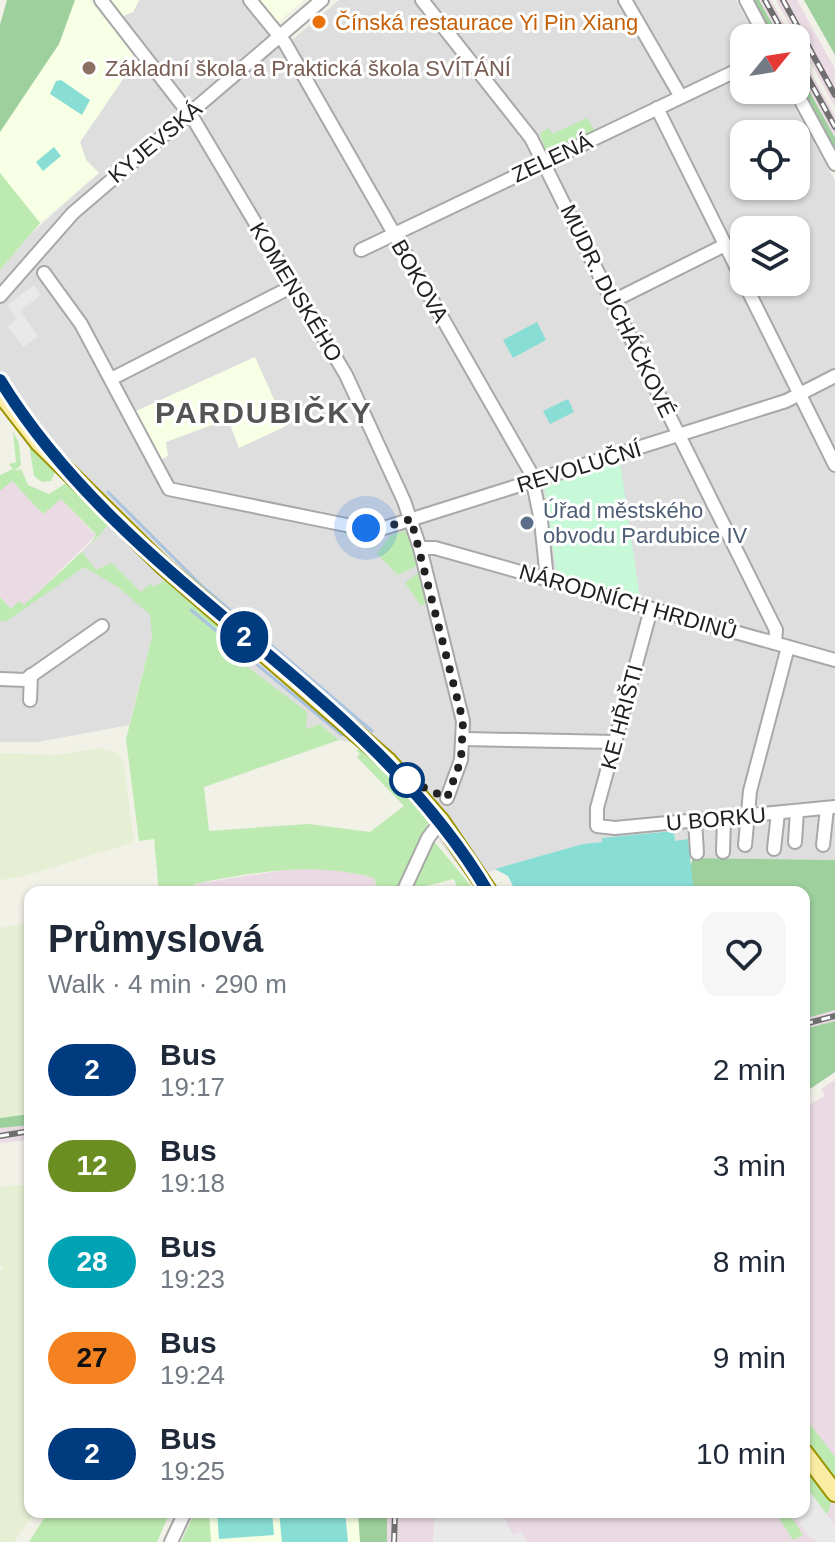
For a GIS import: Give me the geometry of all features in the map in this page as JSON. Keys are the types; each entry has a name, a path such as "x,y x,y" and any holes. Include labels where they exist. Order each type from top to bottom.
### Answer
{"main road":[{"path":"0,380 21,413 69,472"},
{"path":"0,393 35,439 194,595 377,750 441,821 485,886"},
{"path":"810,1460 835,1493"}],"street":[{"name":"KOMENSKÉHO","path":"101,0 189,113 293,286 346,375 411,519 464,739 461,760 447,798"},
{"name":"BOKOVA","path":"250,0 280,36 534,481 547,579"},
{"name":"KYJEVSKÁ","path":"0,296 56,229 322,0"},
{"name":"MUDR. DUCHÁČKOVÉ","path":"422,0 525,127 782,645"},
{"path":"625,0 681,97"},
{"path":"746,0 759,24"},
{"name":"ZELENÁ","path":"361,250 730,74"},
{"path":"803,104 835,164"},
{"path":"657,108 835,465"},
{"path":"613,301 725,245"},
{"path":"44,273 81,324 169,489 356,527 384,528 411,519"},
{"path":"111,379 293,286"},
{"name":"REVOLUČNÍ","path":"411,519 800,395 835,376"},
{"name":"NÁRODNÍCH HRDINŮ","path":"420,548 435,548 835,660"},
{"name":"KE HŘIŠTI","path":"597,826 597,808 651,609"},
{"path":"0,679 25,680 102,626"},
{"path":"745,845 750,791 782,645"},
{"path":"30,700 31,675"},
{"path":"464,739 615,742"},
{"path":"823,845 831,808"},
{"name":"U BORKU","path":"597,826 615,828 831,808"},
{"path":"795,842 797,811"},
{"path":"774,849 778,813"},
{"path":"723,852 724,818"},
{"path":"695,820 697,853"},
{"path":"406,886 428,838 441,821"},
{"path":"171,1542 182,1518"}],"shaded area":[{"path":"75,0 91,0 140,63 127,73 80,142 86,160 99,173 40,223 0,173 0,132 59,44"},
{"path":"108,0 139,0 133,12 121,17"},
{"path":"139,0 242,0 268,30 291,41 339,0 736,0 749,24 730,24 730,104 793,104 801,120 730,120 730,200 810,200 810,136 835,181 835,860 693,858 675,841 674,831 602,839 603,842 583,844 468,878 440,842 432,817 365,745 339,740 320,724 306,729 305,717 260,679 152,637 129,725 38,742 0,742 0,621 7,621 25,608 109,524 0,405 0,270 32,233 98,173 86,160 80,142 127,73 140,63 117,32 121,17 133,12"},
{"path":"259,0 304,0 278,22"},
{"path":"759,0 771,0 784,24 772,24"},
{"path":"776,0 797,0 835,69 835,107 810,62 810,24 789,24"},
{"path":"810,70 835,116 835,138 810,92"},
{"path":"61,80 90,100 82,115 50,94 56,81"},
{"path":"54,147 61,156 43,171 36,162"},
{"path":"34,285 41,295 20,311 38,336 23,347 8,326 17,319 7,305"},
{"path":"537,322 546,340 513,358 503,340"},
{"path":"255,357 286,426 239,448 228,419 166,442 168,456 159,461 134,412"},
{"path":"568,399 574,412 550,424 543,411"},
{"path":"11,480 43,514 60,498 96,535 24,606 12,609 0,597 0,491"},
{"path":"100,748 118,753 124,764 134,842 25,876 0,880 0,753 56,755"},
{"path":"674,831 675,841 688,839 693,886 513,886 508,876 495,869 583,844 602,842 602,838"},
{"path":"303,867 332,868 374,878 377,886 194,886"},
{"path":"24,923 24,1115 0,1118 0,928"},
{"path":"835,1010 835,1021 810,1027 810,1017"},
{"path":"835,1080 835,1542 387,1542 387,1518 810,1518 810,1105 825,1096 821,1089"},
{"path":"24,1126 24,1141 0,1143 0,1128"},
{"path":"24,1185 24,1518 31,1518 14,1542 0,1542 0,1270 4,1270 0,1263 0,1187"},
{"path":"810,1492 835,1525 835,1542 818,1542 809,1537 797,1518 810,1518"},
{"path":"209,1518 358,1518 360,1542 211,1542"},
{"path":"217,1518 273,1518 274,1535 219,1539"},
{"path":"280,1518 346,1518 348,1542 282,1542"},
{"path":"435,1518 504,1518 513,1535 521,1531 527,1542 433,1542"}],"green space":[{"path":"7,0 75,0 59,44 0,132 0,25"},
{"path":"750,0 759,0 772,24 763,24"},
{"path":"804,0 835,0 835,55"},
{"path":"810,92 835,138 835,154 807,104 810,104"},
{"path":"587,118 595,131 551,151 545,149 540,133 549,128 552,134"},
{"path":"0,173 40,223 0,270"},
{"path":"13,431 19,444 21,465 14,471 21,469 28,485 49,494 70,481 109,524 92,543 96,534 61,499 43,514 12,481 0,491 0,475 13,469 9,464 16,462"},
{"path":"28,438 57,468 51,481 42,482 34,476"},
{"path":"620,462 640,598 557,575 544,486"},
{"path":"345,529 381,539 373,549 343,533"},
{"path":"403,531 409,534 420,564 398,575 377,554 390,536"},
{"path":"82,552 96,570 112,563 141,592 150,584 154,587 165,580 233,637 224,649 307,712 306,729 320,724 339,740 204,787 209,831 308,824 370,832 404,806 357,757 360,754 356,750 363,749 402,786 429,821 401,886 377,886 374,878 306,869 262,872 194,886 158,886 154,839 139,841 126,739 152,637 150,615 118,587 84,567 7,621 0,621 0,597 11,609 19,601 24,605"},
{"path":"421,571 429,600 421,606 405,583"},
{"path":"433,840 471,886 457,886 454,879 412,886"},
{"path":"693,858 835,860 835,1010 810,1017 810,886 693,886 689,870"},
{"path":"835,1021 835,1072 810,1089 810,1027"},
{"path":"24,1115 24,1126 0,1128 0,1118"},
{"path":"810,1424 835,1457 835,1483 810,1451"},
{"path":"810,1473 832,1501 827,1515 810,1492"},
{"path":"44,1518 167,1518 157,1542 29,1542"},
{"path":"192,1518 209,1518 211,1542 181,1542"},
{"path":"358,1518 387,1518 387,1542 360,1542"},
{"path":"779,1518 792,1518 803,1535 793,1540"}],"waterway":[{"path":"108,492 203,587 372,731"},
{"path":"191,610 342,735"}],"railway":[{"path":"765,0 778,24"},
{"path":"783,0 835,95"},
{"path":"810,81 835,127"},
{"path":"810,1022 835,1016"},
{"path":"0,1136 24,1132"},
{"path":"394,1542 395,1518"}],"bus line":[{"name":"2","path":"0,380 21,413 54,454 120,526 194,595 346,722 396,769 441,821 484,886"}],"place":[{"name":"Čínská restaurace Yi Pin Xiang","path":"319,22"},
{"name":"Základní škola a Praktická škola SVÍTÁNÍ","path":"89,68"},
{"name":"Úřad městského obvodu Pardubice IV","path":"527,523"}],"district":[{"name":"PARDUBIČKY","path":"264,412"}],"route":[{"path":"366,528 384,528 411,519 463,721 461,760 447,798 407,780"}]}
